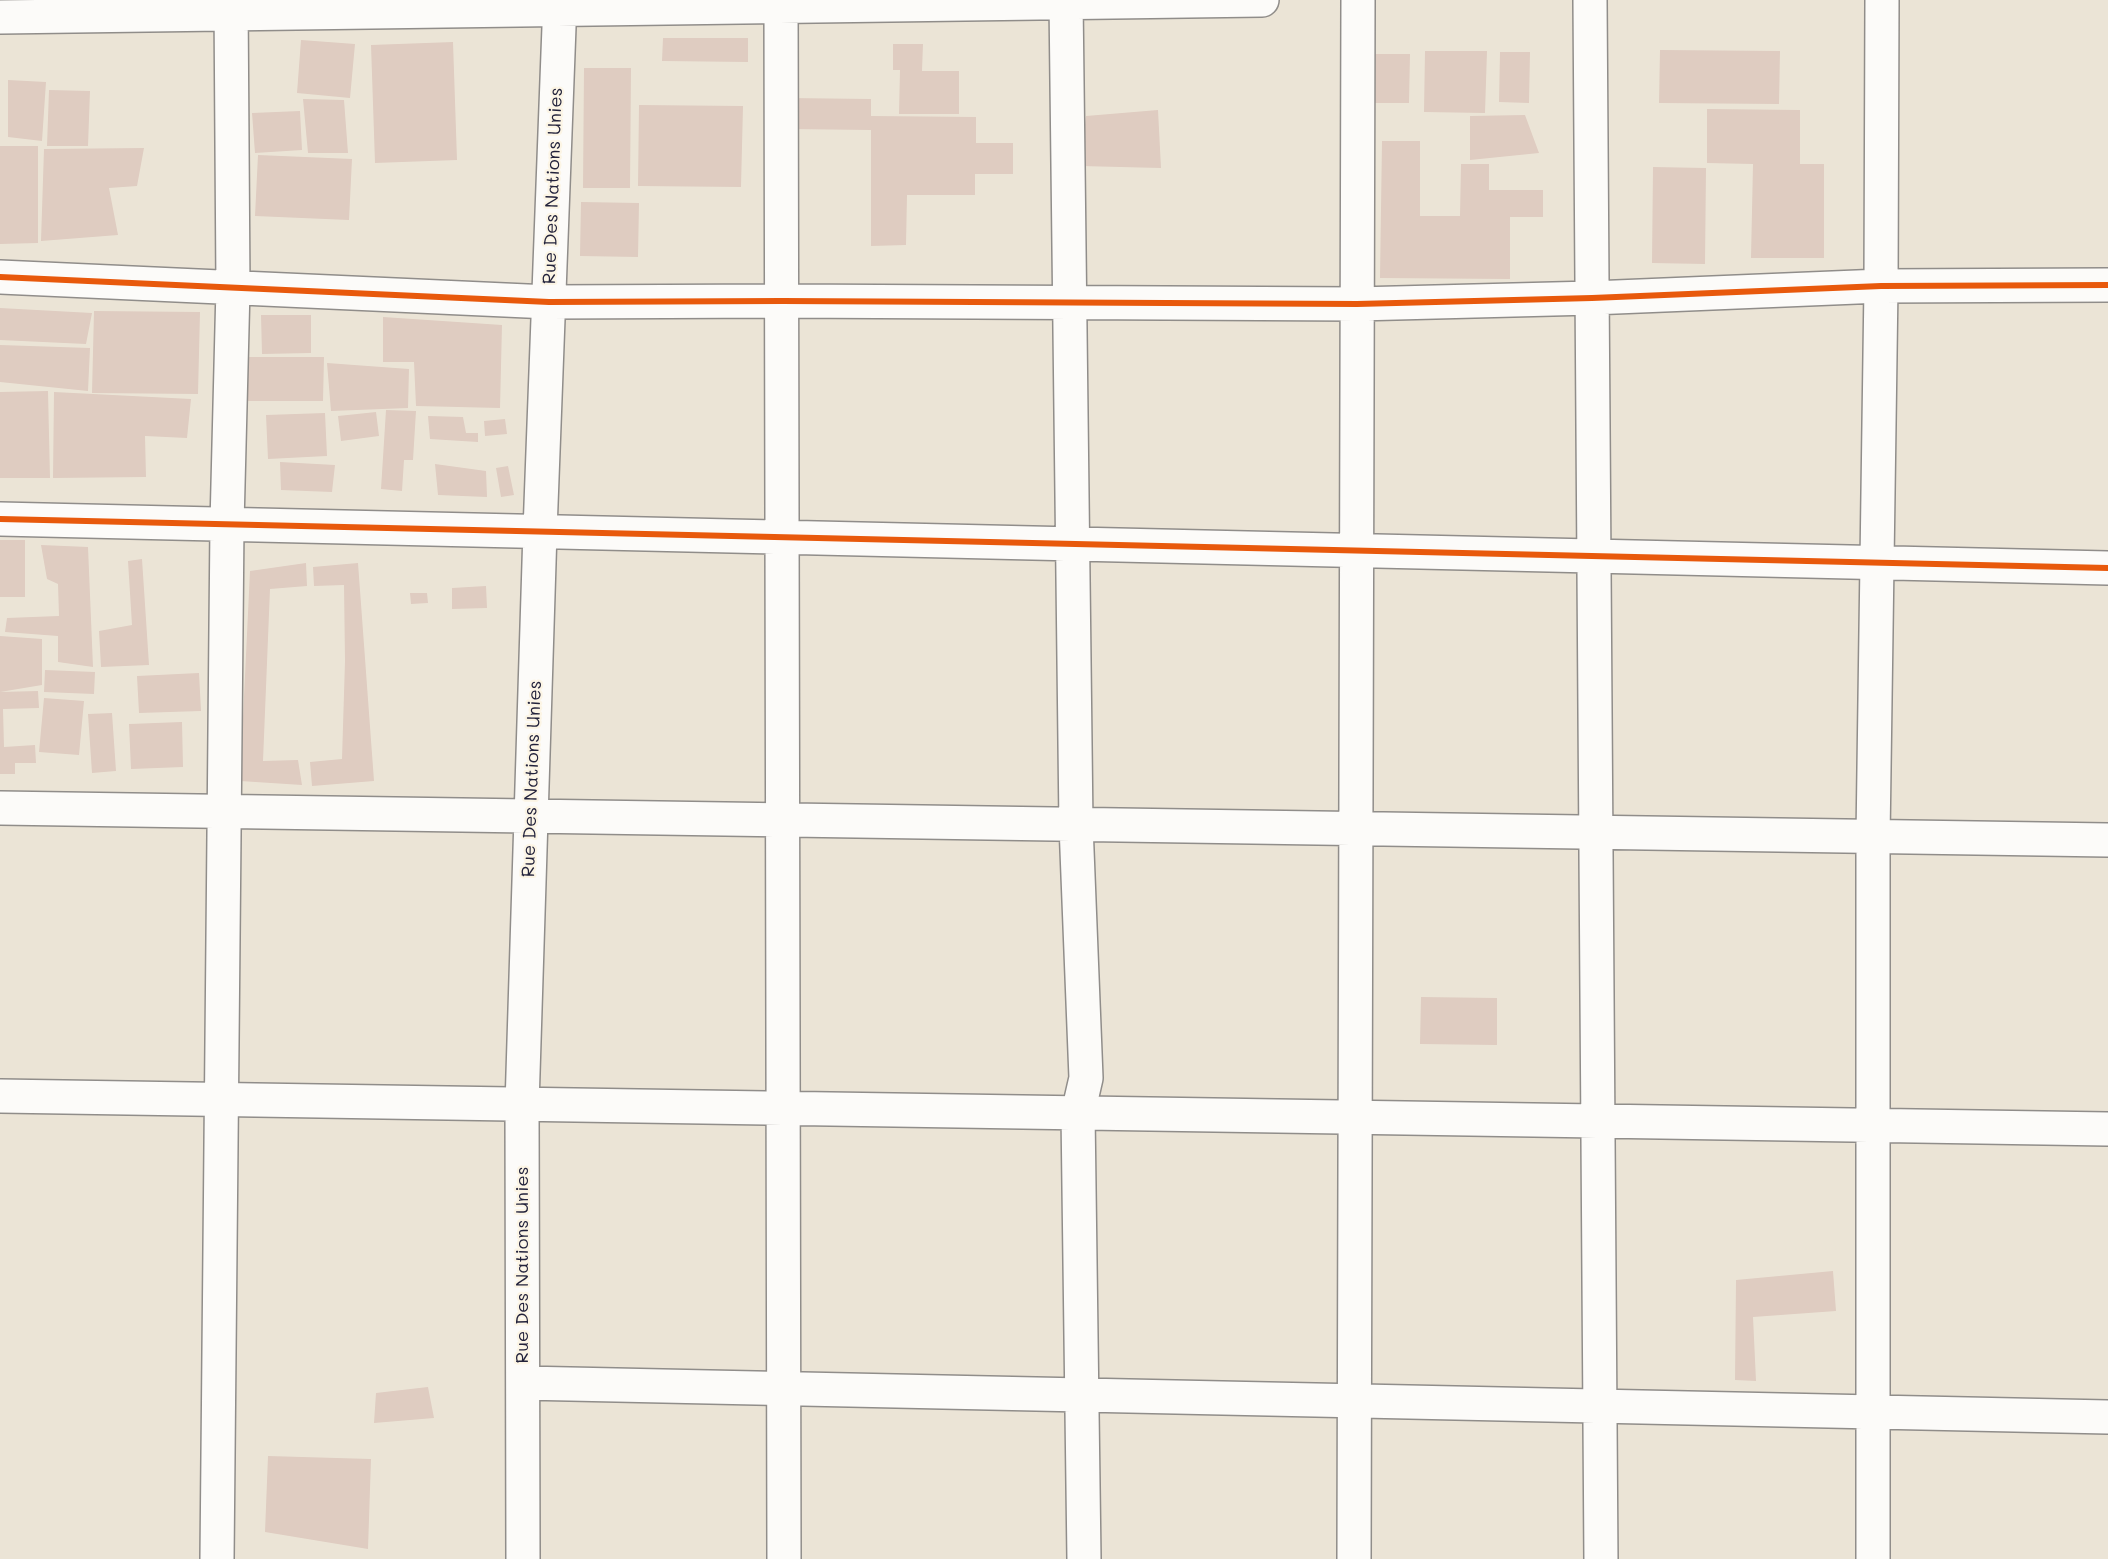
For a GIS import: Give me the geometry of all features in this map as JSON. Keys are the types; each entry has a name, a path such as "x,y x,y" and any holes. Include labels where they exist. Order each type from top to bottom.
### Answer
{"street":[{"path":"0,17 231,7 1262,0"},
{"path":"1354,1559 1358,0"},
{"path":"1590,0 1601,1559"},
{"path":"1873,1559 1873,837 1881,286 1882,0"},
{"path":"1066,1 1076,825 1086,1078 1078,1113 1084,1559"},
{"path":"782,3 784,1559"},
{"name":"Rue Des Nations Unies","path":"523,1559 522,1104 540,531 560,5"},
{"path":"217,1559 227,524 233,288 231,7"},
{"path":"0,277 549,302 782,300 1358,304 1592,298 1881,286 2108,285"},
{"path":"0,519 2108,568"},
{"path":"0,808 2108,840"},
{"path":"0,1096 2108,1129"},
{"path":"523,1383 2108,1417"}],"building":[{"path":"663,38 748,38 748,62 662,61"},
{"path":"301,40 355,44 350,98 297,93"},
{"path":"453,42 457,160 375,163 371,45"},
{"path":"893,44 923,44 922,71 959,71 959,114 899,114 900,70 893,70"},
{"path":"1660,50 1780,51 1779,104 1659,103"},
{"path":"1425,51 1487,51 1485,113 1424,112"},
{"path":"1500,52 1530,52 1529,103 1499,102"},
{"path":"1369,54 1410,54 1409,103 1368,103"},
{"path":"584,68 631,68 630,188 583,188"},
{"path":"8,80 46,82 42,141 8,137"},
{"path":"49,90 90,91 88,146 47,146"},
{"path":"788,98 871,99 871,116 976,117 976,143 1013,143 1013,174 975,174 975,195 907,195 906,245 871,246 871,130 788,129"},
{"path":"303,99 344,100 348,153 308,153"},
{"path":"639,105 743,106 741,187 638,186"},
{"path":"1707,109 1800,110 1800,164 1824,164 1824,258 1751,258 1753,164 1707,163"},
{"path":"1158,110 1161,168 1080,166 1086,116"},
{"path":"300,111 302,150 255,153 252,113"},
{"path":"1525,115 1539,153 1470,160 1470,116"},
{"path":"1382,141 1420,141 1420,216 1460,216 1461,164 1489,164 1489,190 1543,190 1543,217 1510,217 1510,279 1380,278"},
{"path":"0,146 38,146 38,243 0,244"},
{"path":"144,148 137,186 109,188 118,235 41,241 44,149"},
{"path":"258,155 352,159 349,220 255,216"},
{"path":"1653,167 1706,168 1705,264 1652,263"},
{"path":"581,202 639,203 638,257 580,256"},
{"path":"0,308 92,313 86,344 0,340"},
{"path":"94,311 200,312 198,394 92,393"},
{"path":"261,315 311,315 311,353 262,354"},
{"path":"383,317 502,325 500,408 416,406 414,362 383,362"},
{"path":"0,345 90,348 88,391 0,382"},
{"path":"244,357 324,357 323,401 244,401"},
{"path":"327,363 409,369 408,408 331,411"},
{"path":"48,391 50,478 0,478 0,392"},
{"path":"54,392 191,399 187,438 145,436 146,477 53,478"},
{"path":"386,410 416,411 413,460 404,460 402,491 381,489"},
{"path":"376,412 379,436 341,441 338,416"},
{"path":"325,413 327,456 268,459 266,415"},
{"path":"428,416 463,417 466,433 478,433 478,442 430,439"},
{"path":"505,419 507,434 485,436 484,421"},
{"path":"280,462 335,465 332,492 281,490"},
{"path":"435,464 486,471 487,497 438,495"},
{"path":"508,466 514,495 501,497 496,468"},
{"path":"0,540 25,540 25,597 0,597"},
{"path":"41,545 88,547 93,667 58,662 58,636 5,632 7,618 59,616 58,584 47,579"},
{"path":"142,559 149,665 101,667 99,631 132,625 128,561"},
{"path":"306,563 307,586 270,589 263,761 298,760 302,785 240,781 250,571"},
{"path":"358,563 374,781 312,786 310,762 342,759 345,661 344,585 314,586 313,567"},
{"path":"486,586 487,608 452,609 452,588"},
{"path":"410,593 427,593 428,603 411,604"},
{"path":"0,636 42,639 42,685 0,692"},
{"path":"45,670 95,672 94,694 44,692"},
{"path":"199,673 201,711 139,713 137,676"},
{"path":"38,691 39,708 3,709 4,747 35,745 36,763 15,763 15,774 0,774 0,692"},
{"path":"44,698 84,701 79,755 39,752"},
{"path":"112,713 116,771 92,773 88,714"},
{"path":"182,722 183,767 131,769 129,724"},
{"path":"1421,997 1497,998 1497,1045 1420,1044"},
{"path":"1833,1271 1836,1311 1753,1317 1756,1381 1735,1380 1736,1280"},
{"path":"428,1387 434,1418 374,1423 376,1393"},
{"path":"268,1456 371,1459 368,1549 265,1532"}],"cycle path":[{"path":"0,277 549,302 1357,304 1592,298 1881,286 2108,285"},
{"path":"0,519 2108,568"}]}
